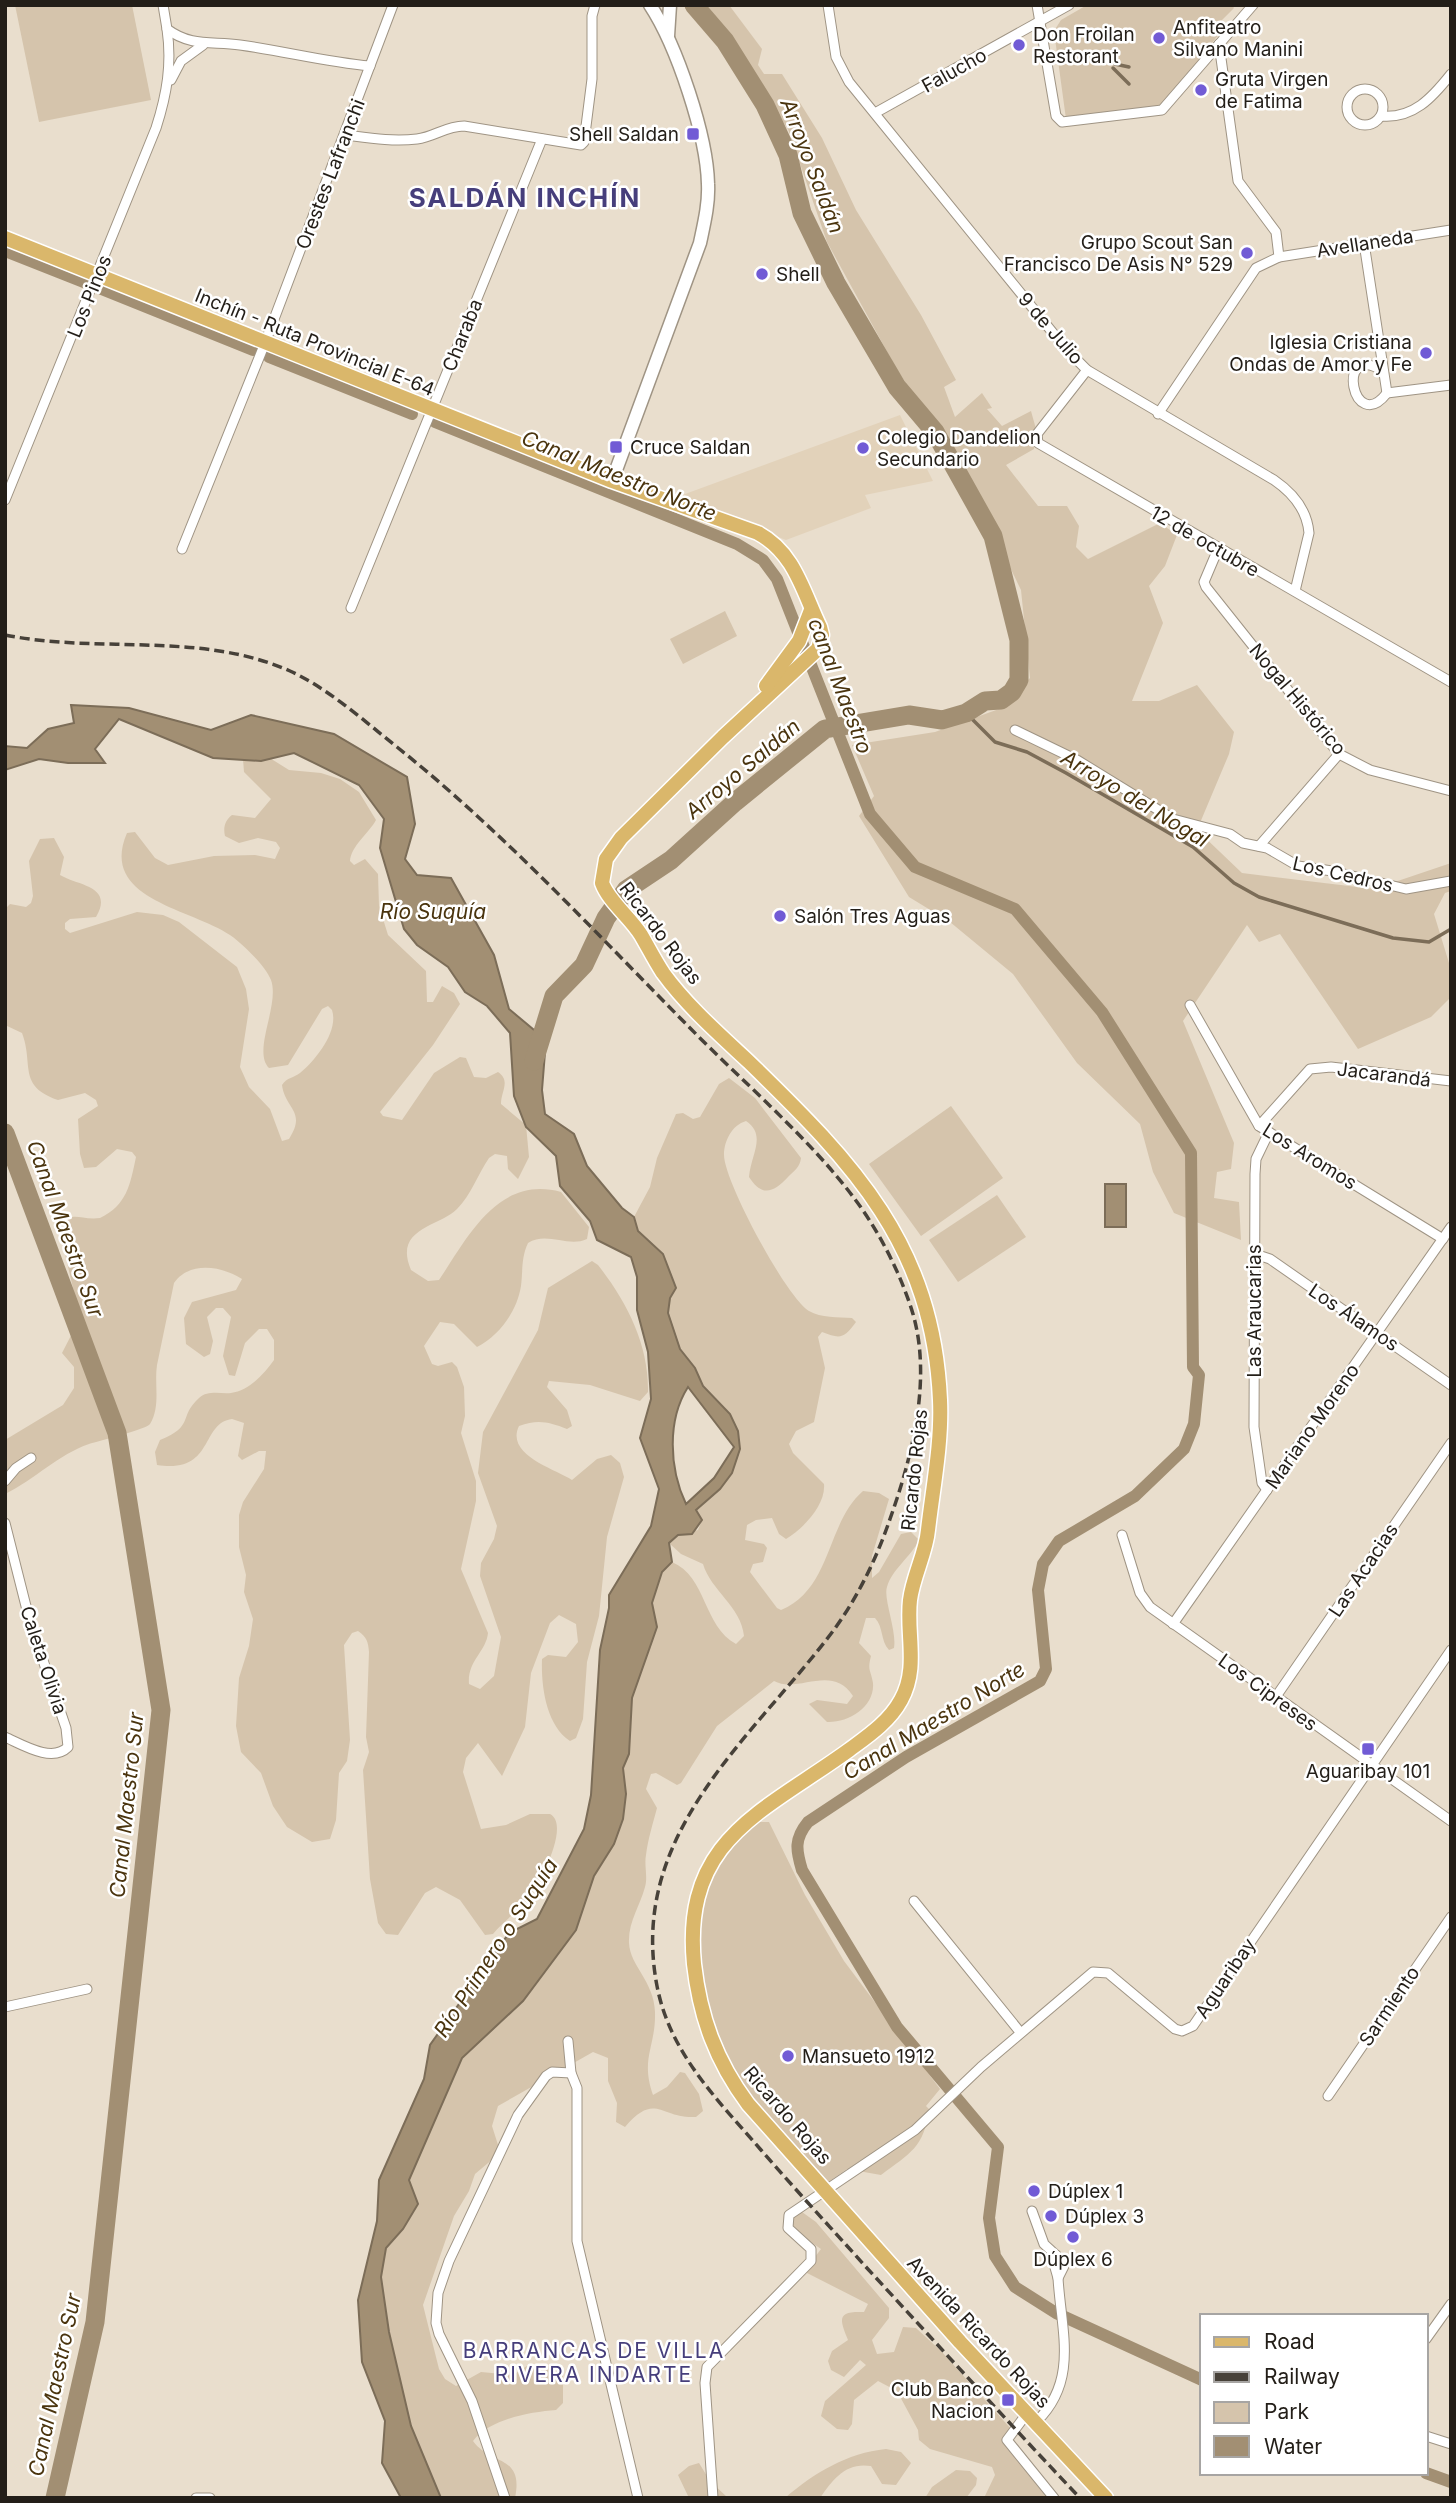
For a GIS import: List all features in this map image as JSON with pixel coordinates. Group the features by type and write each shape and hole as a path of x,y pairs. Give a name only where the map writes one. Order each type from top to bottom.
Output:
{"main road":[{"path":"651,5 663,10 670,6"},
{"path":"612,481 700,243 707,207 707,161 668,36 651,5"},
{"path":"668,36 670,6"},
{"name":"Inchín - Ruta Provincial E-64","path":"5,238 612,481 766,538 789,560 811,610"},
{"name":"Ricardo Rojas","path":"723,737 795,647 811,610"},
{"name":"Ricardo Rojas","path":"811,610 822,635 818,649 723,737 612,849 602,871 604,890 628,917 674,986 842,1157 873,1195 912,1266 936,1349 940,1427 928,1532 910,1596 912,1658 904,1693 891,1714 870,1734 732,1835 706,1869 696,1898 694,1954 708,2038 728,2076 748,2104 827,2190"},
{"name":"Avenida Ricardo Rojas","path":"827,2190 846,2216 951,2333 1032,2416 1106,2498"}],"street":[{"name":"Los Pinos","path":"5,500 156,128 167,90 171,62 163,5"},
{"name":"Orestes Lafranchi","path":"182,549 265,343 393,5"},
{"path":"345,135 384,140 417,139 445,127 464,126 582,145 592,79 592,16 596,5"},
{"name":"9 de Julio","path":"828,5 832,40 841,68 1057,339 1087,370 1274,480 1298,502 1308,523 1309,533 1295,592"},
{"path":"1037,5 1056,117 1062,122 1162,110 1253,5"},
{"name":"Falucho","path":"875,113 1069,5"},
{"path":"167,29 178,37 205,44 241,45 311,60 370,66"},
{"name":"Los Pinos","path":"167,90 181,61 205,44"},
{"path":"1158,414 1256,268 1279,257 1276,232 1238,181 1219,44"},
{"path":"1381,116 1383,103 1371,90 1358,90 1349,97 1348,114 1356,122 1372,124 1381,116 1395,117 1424,104 1451,74"},
{"name":"Charaba","path":"351,608 542,139"},
{"name":"Avellaneda","path":"1279,257 1451,230"},
{"path":"1364,243 1387,393"},
{"path":"1383,371 1377,367 1364,366 1354,374 1351,386 1357,398 1368,403 1381,400 1387,393 1451,385"},
{"name":"12 de octubre","path":"1087,370 1037,434 1038,443 1451,682"},
{"name":"Nogal Histórico","path":"1217,549 1204,582 1206,587 1339,754 1370,771 1451,791"},
{"name":"Los Cedros","path":"1015,730 1077,760 1173,820 1230,834 1243,843 1259,846 1298,866 1332,871 1406,889 1451,881"},
{"path":"1259,846 1339,754"},
{"name":"Los Aromos","path":"1191,1005 1259,1126 1443,1239"},
{"name":"Jacarandá","path":"1259,1126 1310,1069 1331,1067 1451,1082"},
{"name":"Las Araucarias","path":"1267,1490 1262,1483 1254,1427 1256,1159 1269,1132"},
{"name":"Mariano Moreno","path":"1173,1624 1451,1227"},
{"name":"Los Álamos","path":"1255,1254 1270,1259 1451,1385"},
{"name":"Las Acacias","path":"1275,1698 1451,1443"},
{"path":"5,1481 16,1468 32,1458"},
{"name":"Caleta Olivia","path":"5,1523 30,1622 66,1728 68,1747 62,1753 43,1752 5,1737"},
{"name":"Los Cipreses","path":"1122,1535 1144,1601 1275,1698 1451,1821"},
{"name":"Aguaribay","path":"713,2498 705,2383 707,2367 808,2266 813,2256 811,2249 788,2228 786,2219 792,2211 915,2130 1020,2032 1093,1972 1101,1970 1175,2029 1187,2030 1451,1650"},
{"path":"914,1901 1020,2032"},
{"name":"Sarmiento","path":"1328,2096 1451,1917"},
{"path":"5,2007 87,1989"},
{"path":"568,2041 571,2073 577,2088 577,2241 638,2498"},
{"path":"505,2498 472,2401 439,2334 438,2293 449,2261 517,2115 552,2072 571,2073"},
{"path":"1032,2211 1044,2244 1064,2266 1058,2277 1065,2372 1054,2401 1032,2416 1007,2440 1054,2498"},
{"path":"1428,2336 1451,2304"},
{"path":"1428,2437 1451,2444"},
{"path":"196,2498 210,2498"}],"shaded area":[{"name":"Colegio Dandelion Secundario","path":"900,415 933,481 865,495 871,508 786,540 677,497"}],"green space":[{"path":"15,5 132,5 151,100 39,122"},
{"path":"699,5 729,5 762,49 758,65 764,74 782,74 822,138 856,210 921,315 956,380 944,387 955,417 982,393 992,408 987,409 1002,426 1031,411 1036,429 1034,449 1006,465 1038,506 1067,506 1079,526 1076,547 1088,559 1160,523 1177,535 1165,566 1149,586 1163,623 1132,701 1159,701 1197,685 1234,732 1229,754 1197,830 1242,873 1374,889 1451,863 1451,891 1445,893 1434,914 1449,963 1451,997 1431,1017 1358,1049 1280,934 1259,942 1247,925 1183,1021 1234,1143 1231,1169 1217,1172 1214,1198 1239,1202 1241,1240 1174,1213 1153,1172 1140,1124 1077,1063 1013,974 950,922 909,897 859,816 874,796 852,745 935,732 999,709 1030,678 1021,590 966,476 896,368 827,242 788,129"},
{"path":"1087,5 1232,5 1234,8 1220,22 1219,34 1163,106 1066,119 1054,31 1061,20"},
{"path":"725,611 737,636 683,664 670,639"},
{"path":"265,755 289,770 321,773 340,779 359,792 376,820 354,850 350,861 354,865 365,859 378,874 379,906 388,935 426,971 427,1002 433,1002 442,986 454,993 460,1004 433,1045 380,1112 383,1116 402,1120 434,1073 460,1057 466,1058 474,1077 486,1078 498,1072 502,1075 505,1083 501,1104 526,1125 529,1157 518,1179 508,1169 507,1156 495,1154 489,1158 457,1209 413,1237 408,1245 407,1256 411,1270 428,1281 439,1280 487,1213 502,1201 519,1193 539,1189 561,1192 589,1227 587,1239 580,1241 543,1239 528,1243 516,1304 500,1329 485,1342 477,1347 454,1324 440,1322 424,1346 432,1364 438,1366 452,1362 457,1367 464,1387 465,1416 461,1433 476,1481 476,1501 461,1569 488,1633 471,1669 469,1684 480,1689 494,1676 501,1637 480,1576 481,1563 494,1539 497,1526 478,1473 483,1432 538,1330 548,1288 592,1261 598,1265 627,1309 645,1358 648,1392 640,1401 590,1385 549,1381 547,1387 567,1410 572,1426 567,1429 538,1422 519,1426 519,1445 525,1453 572,1480 597,1459 611,1455 620,1463 624,1477 607,1537 599,1616 587,1662 583,1719 576,1738 570,1741 555,1725 544,1693 542,1659 548,1655 566,1657 578,1642 576,1624 559,1615 550,1623 531,1673 525,1727 502,1776 478,1743 466,1758 463,1772 481,1829 506,1825 530,1814 550,1814 556,1820 555,1842 539,1881 528,1899 493,1934 485,1935 460,1900 436,1887 425,1893 398,1935 386,1934 378,1923 370,1879 363,1770 369,1752 366,1737 369,1652 366,1640 358,1631 352,1633 344,1645 350,1740 347,1761 339,1773 336,1820 330,1839 312,1842 287,1827 273,1806 261,1773 241,1752 236,1726 239,1678 249,1646 253,1619 244,1592 246,1575 239,1547 239,1515 243,1502 264,1469 266,1451 259,1451 242,1460 238,1456 244,1423 232,1419 222,1422 215,1429 198,1455 189,1462 176,1466 157,1465 155,1452 160,1440 182,1426 199,1398 210,1393 231,1393 244,1389 261,1376 274,1360 274,1340 267,1329 259,1329 245,1343 235,1376 229,1375 223,1356 231,1317 223,1308 216,1308 207,1317 213,1341 210,1354 204,1357 186,1344 184,1318 192,1302 236,1290 242,1279 225,1271 206,1268 188,1271 174,1283 157,1365 156,1402 150,1424 78,1448 5,1494 5,1440 63,1405 74,1388 74,1367 62,1353 80,1318 62,1241 66,1222 73,1217 100,1218 116,1207 126,1193 136,1157 132,1152 117,1149 96,1167 84,1168 80,1154 78,1119 98,1106 96,1100 85,1093 58,1100 45,1094 32,1081 22,1033 5,1025 5,909 10,904 26,907 31,903 33,896 29,861 40,839 54,838 64,857 60,875 92,888 101,899 96,917 70,919 65,923 65,929 70,933 137,912 163,915 179,922 237,967 246,989 249,1009 240,1067 249,1087 270,1109 282,1141 289,1139 296,1122 282,1085 286,1080 298,1075 325,1044 332,1027 332,1010 328,1006 322,1009 288,1065 269,1068 263,1051 273,990 265,970 244,947 224,931 159,902 140,890 127,876 122,857 127,833 135,832 155,858 168,865 214,856 255,855 275,859 280,848 276,842 258,838 239,843 224,833 226,822 232,815 255,818 271,799 244,772 243,759"},
{"path":"729,1078 755,1098 801,1158 796,1169 783,1182 772,1189 763,1190 749,1177 757,1139 752,1126 746,1121 741,1123 727,1139 724,1155 727,1169 758,1238 786,1284 809,1311 824,1316 852,1318 856,1322 841,1336 822,1332 818,1337 825,1368 814,1422 796,1431 789,1444 793,1453 824,1484 821,1500 806,1523 786,1539 779,1534 772,1518 756,1520 747,1525 745,1540 764,1544 767,1548 763,1562 753,1564 750,1572 777,1608 781,1610 798,1600 820,1572 842,1520 863,1491 879,1493 889,1499 872,1556 872,1578 879,1572 901,1534 911,1532 919,1540 893,1574 887,1587 894,1648 889,1650 886,1646 875,1618 866,1618 859,1643 871,1656 869,1668 873,1683 870,1699 859,1712 843,1720 827,1722 809,1704 817,1700 847,1704 853,1696 845,1686 825,1680 794,1684 774,1681 717,1726 681,1783 677,1785 656,1773 651,1774 646,1789 657,1808 647,1849 646,1883 629,1935 633,1959 654,2001 655,2024 648,2062 649,2082 653,2095 667,2087 680,2072 685,2073 699,2094 703,2111 696,2117 684,2117 652,2109 635,2116 625,2127 616,2122 617,2103 608,2081 608,2058 593,2052 498,2106 492,2126 499,2148 494,2158 475,2174 469,2191 454,2216 423,2305 439,2369 445,2379 456,2386 481,2372 513,2375 527,2366 548,2366 563,2375 563,2403 556,2410 500,2422 480,2433 473,2441 480,2449 510,2467 517,2484 515,2498 441,2498 411,2426 389,2332 381,2276 386,2248 403,2229 409,2180 462,2058 523,2001 576,1930 594,1876 614,1844 623,1768 629,1754 632,1698 657,1627 652,1603 662,1572 672,1562 683,1569 699,1590 710,1614 725,1636 736,1644 744,1636 742,1625 732,1607 712,1582 703,1564 681,1554 669,1543 678,1535 698,1530 702,1520 696,1510 720,1489 732,1473 740,1449 738,1431 730,1414 703,1386 695,1368 680,1349 668,1313 670,1298 676,1288 663,1254 638,1231 634,1217 650,1187 657,1158 676,1114 683,1113 693,1119 700,1117 719,1084"},
{"path":"951,1106 1003,1178 921,1236 869,1164"},
{"path":"997,1195 1026,1237 958,1282 929,1240"},
{"path":"758,1822 769,1822 805,1895 844,1961 940,2089 926,2106 929,2109 927,2122 919,2141 908,2155 881,2175 847,2169 827,2183 755,2103 720,2044 708,2011 700,1976 698,1941 701,1907 711,1874 729,1844"},
{"path":"802,2212 816,2222 889,2308 889,2318 872,2340 877,2354 894,2352 903,2327 916,2328 942,2352 1012,2430 1005,2442 1047,2498 984,2498 995,2475 992,2467 930,2449 919,2440 918,2430 897,2391 878,2381 854,2400 852,2424 848,2430 837,2429 821,2416 825,2401 866,2365 860,2360 844,2377 831,2370 828,2361 832,2351 848,2340 842,2317 849,2313 864,2312 868,2304 807,2273 806,2269 821,2249 799,2234 789,2220"},
{"path":"886,2449 901,2452 911,2463 896,2485 882,2484 871,2466 862,2465 841,2473 820,2498 785,2498 832,2466 858,2455"},
{"path":"699,2463 710,2481 728,2498 689,2498 678,2475 689,2466"},
{"path":"956,2470 970,2471 977,2478 976,2485 966,2498 925,2498 932,2487"}],"water":[{"name":"Río Suquía","path":"71,705 129,708 211,730 251,715 334,734 407,777 415,824 405,859 417,875 451,878 494,955 509,1009 546,1040 542,1090 545,1114 574,1134 587,1166 622,1208 634,1217 638,1231 663,1254 676,1288 670,1298 668,1313 680,1349 695,1368 703,1386 730,1414 738,1431 740,1449 732,1473 720,1489 696,1510 702,1520 692,1534 678,1535 669,1543 672,1562 662,1572 652,1603 657,1627 632,1698 629,1754 623,1768 626,1794 623,1819 614,1844 594,1876 576,1930 523,2001 462,2058 409,2180 418,2204 403,2229 386,2248 381,2277 389,2332 411,2426 441,2498 401,2498 382,2463 385,2421 362,2362 358,2300 377,2221 379,2180 424,2079 430,2045 509,1933 537,1919 584,1829 591,1795 600,1650 609,1595 651,1526 659,1489 640,1438 651,1399 648,1352 637,1310 637,1277 631,1257 597,1240 590,1221 560,1186 556,1156 526,1127 514,1096 510,1033 487,1006 465,992 448,967 417,945 404,929 380,848 384,819 359,785 294,753 261,761 213,758 119,719 95,749 105,763 68,763 39,759 5,770 5,746 27,748 48,729 74,723","holes":["688,1387 734,1447 714,1478 686,1504 676,1475 673,1444 676,1414"]},
{"path":"1105,1184 1126,1184 1126,1227 1105,1227"}],"waterway":[{"name":"Arroyo Saldán","path":"534,1061 554,996 584,965 606,918 626,890 671,860 735,802 825,729 909,715 942,720 966,713 985,701 1001,700 1012,692 1019,680 1019,640 993,536 935,432 897,387 836,283 802,213 788,155 765,105 725,41 694,5"},
{"path":"1115,64 1129,67"},
{"path":"1113,68 1129,84"},
{"name":"Canal Maestro Norte","path":"5,251 86,283"},
{"name":"Canal Maestro Norte","path":"99,288 253,350"},
{"name":"Canal Maestro Norte","path":"269,357 412,414"},
{"name":"Canal Maestro Norte","path":"435,422 737,544 763,560 777,579 870,814 915,867 1015,909 1102,1012 1191,1153 1193,1367 1199,1375 1194,1424 1184,1449 1135,1496 1059,1541 1043,1564 1038,1590 1046,1669 1040,1681 906,1757 808,1822 800,1834 798,1856 802,1870 897,2027 998,2147 989,2218 995,2256 1015,2287 1056,2313 1200,2379"},
{"name":"Arroyo del Nogal","path":"966,713 995,742 1027,752 1193,847 1234,883 1259,897 1393,938 1429,942 1451,929"},
{"name":"Canal Maestro Sur","path":"5,1133 117,1433 161,1710 95,2322 55,2498"},
{"name":"Canal Maestro Norte","path":"1428,2474 1451,2482"}],"railway":[{"path":"5,635 77,643 221,651 290,671 332,696 436,779 547,883 817,1154 854,1198 880,1239 896,1268 913,1314 921,1365 917,1418 906,1470 878,1550 848,1608 830,1635 732,1753 702,1794 678,1837 660,1882 653,1932 657,1986 663,2011 684,2055 713,2094 866,2267 1080,2498"}],"place":[{"name":"Anfiteatro Silvano Manini","path":"1159,38"},
{"name":"Don Froilan Restorant","path":"1019,45"},
{"name":"Gruta Virgen de Fatima","path":"1201,90"},
{"name":"Shell Saldan","path":"693,134"},
{"name":"Grupo Scout San Francisco De Asis N° 529","path":"1247,253"},
{"name":"Shell","path":"762,274"},
{"name":"Iglesia Cristiana Ondas de Amor y Fe","path":"1426,353"},
{"name":"Cruce Saldan","path":"616,447"},
{"name":"Colegio Dandelion Secundario","path":"863,448"},
{"name":"Salón Tres Aguas","path":"780,916"},
{"name":"Aguaribay 101","path":"1368,1749"},
{"name":"Mansueto 1912","path":"788,2056"},
{"name":"Dúplex 1","path":"1034,2191"},
{"name":"Dúplex 3","path":"1051,2216"},
{"name":"Dúplex 6","path":"1073,2237"},
{"name":"Club Banco Nacion","path":"1008,2400"}],"district":[{"name":"SALDÁN INCHÍN","path":"525,198"},
{"name":"BARRANCAS DE VILLA RIVERA INDARTE","path":"594,2363"}],"water label":[{"name":"canal Maestro","path":"840,686"},
{"name":"Río Primero o Suquía","path":"496,1948"}]}
